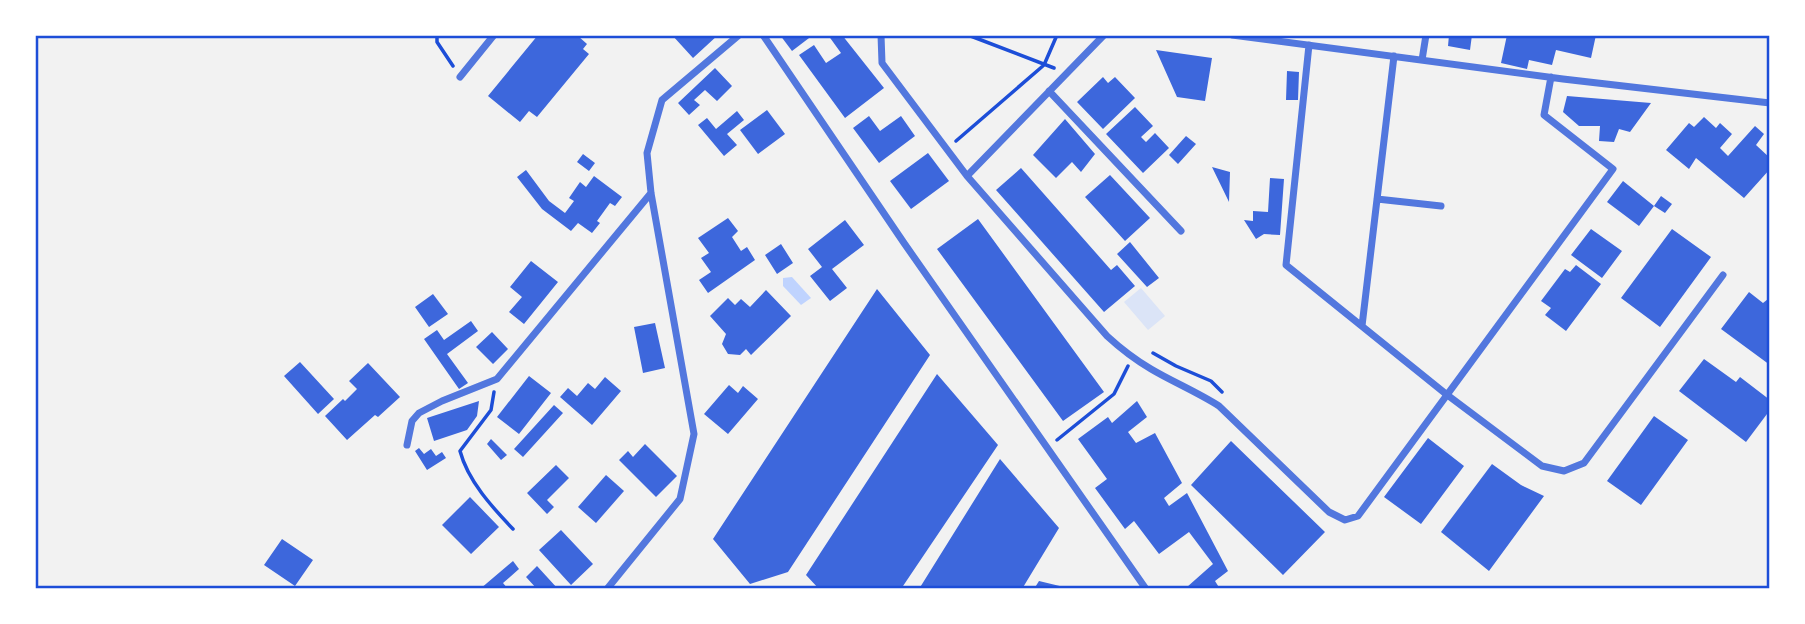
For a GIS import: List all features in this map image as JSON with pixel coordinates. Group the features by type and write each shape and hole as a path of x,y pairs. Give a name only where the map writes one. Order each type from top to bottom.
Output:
{"street":[{"path":"460,77 494,35"},
{"path":"607,589 680,499 694,434 651,193 647,153 662,100 739,35"},
{"path":"763,35 904,243 1146,589"},
{"path":"881,35 881,63 967,176 1107,335 1125,353 1219,406 1329,512 1345,520 1358,516 1612,169 1544,115 1551,77"},
{"path":"967,176 1104,35"},
{"path":"1232,35 1770,103"},
{"path":"1422,60 1426,35"},
{"path":"1309,45 1286,265 1542,466 1564,471 1584,463 1723,275"},
{"path":"1362,326 1394,56"},
{"path":"1049,91 1181,232"},
{"path":"407,446 412,421 419,413 497,379 651,193"},
{"path":"1377,199 1441,206"}],"path":[{"path":"437,35 437,42 460,77"},
{"path":"968,35 1066,73"},
{"path":"947,150 1044,65 1057,35"},
{"path":"1047,448 1114,394 1139,344 1176,366 1211,380 1224,393"},
{"path":"497,379 491,410 460,451 463,465 493,508 513,529"}],"shaded area":[{"path":"1141,288 1165,316 1148,330 1124,302"}],"water":[{"path":"792,277 811,298 801,305 783,286 783,278"}],"building":[{"path":"538,35 580,35 578,36 587,44 583,49 589,54 537,117 529,111 520,122 488,96"},
{"path":"672,35 718,35 693,58"},
{"path":"780,35 813,35 792,51"},
{"path":"828,35 842,35 884,88 845,118 799,55 814,45 826,63 841,53"},
{"path":"1449,35 1472,35 1470,50 1448,46"},
{"path":"1507,35 1596,35 1591,58 1556,50 1552,65 1529,60 1527,69 1501,63"},
{"path":"1156,50 1212,58 1205,101 1177,97"},
{"path":"715,68 732,86 717,101 705,90 694,100 700,105 689,115 678,103"},
{"path":"1287,71 1299,72 1298,100 1286,100"},
{"path":"1103,77 1108,83 1115,77 1135,98 1103,129 1077,102"},
{"path":"1567,96 1651,103 1630,132 1619,129 1614,142 1599,141 1600,126 1579,126 1563,112"},
{"path":"1135,107 1153,126 1141,137 1146,142 1155,133 1169,148 1143,173 1106,134"},
{"path":"767,110 785,134 758,154 740,130"},
{"path":"737,111 744,120 727,134 737,145 724,156 698,125 707,118 716,129"},
{"path":"869,116 880,131 901,116 915,136 879,163 853,128"},
{"path":"1704,117 1716,128 1720,123 1732,134 1720,148 1728,156 1755,126 1764,134 1756,145 1770,158 1767,163 1770,169 1744,198 1696,158 1689,169 1666,150 1689,123 1694,127"},
{"path":"1065,119 1095,154 1081,172 1072,162 1056,178 1033,155"},
{"path":"1186,136 1196,144 1178,164 1169,155"},
{"path":"928,153 949,181 911,209 890,181"},
{"path":"583,154 595,163 589,171 577,162"},
{"path":"1212,167 1230,172 1229,202"},
{"path":"1021,168 1111,270 1117,265 1135,286 1104,312 996,190"},
{"path":"526,170 549,201 565,213 574,201 569,198 580,182 586,187 594,176 622,197 615,206 610,203 592,233 578,223 571,231 542,209 517,177"},
{"path":"1110,175 1150,218 1125,241 1085,197"},
{"path":"1270,178 1284,179 1280,235 1264,234 1256,239 1244,220 1253,221 1253,211 1268,212"},
{"path":"1623,181 1654,206 1639,226 1607,202"},
{"path":"1661,196 1672,204 1665,213 1654,206"},
{"path":"728,218 738,231 732,237 741,251 747,247 755,260 708,293 699,280 711,272 701,258 709,253 698,238"},
{"path":"978,219 1104,392 1063,421 937,249"},
{"path":"845,220 864,245 832,269 847,288 830,301 810,276 822,267 808,249"},
{"path":"1591,229 1622,251 1602,278 1571,255"},
{"path":"1672,229 1711,257 1660,327 1621,298"},
{"path":"1130,242 1159,278 1147,287 1117,254"},
{"path":"781,244 793,263 777,274 765,255"},
{"path":"531,261 558,282 524,324 509,312 522,297 510,287"},
{"path":"1576,265 1601,284 1566,331 1545,315 1551,308 1541,301 1565,269 1570,272"},
{"path":"877,289 930,355 788,572 750,584 713,539"},
{"path":"766,290 791,316 751,355 746,349 740,355 728,354 722,344 726,334 710,316 728,298 735,305 741,299 750,307"},
{"path":"1749,292 1763,303 1770,300 1770,365 1721,329"},
{"path":"433,294 448,314 429,327 415,307"},
{"path":"471,321 478,331 447,354 468,383 459,389 424,339 437,330 444,340"},
{"path":"655,323 665,368 643,373 634,327"},
{"path":"492,332 508,349 493,364 476,347"},
{"path":"1704,359 1736,382 1740,377 1770,400 1770,410 1746,442 1679,391"},
{"path":"300,362 334,399 318,414 284,376"},
{"path":"368,363 400,397 347,440 325,416 357,389 349,381"},
{"path":"937,374 998,445 901,589 819,589 806,575"},
{"path":"529,376 551,393 519,434 497,417"},
{"path":"605,377 621,391 592,425 560,397 568,388 577,396 588,383 595,389"},
{"path":"729,385 738,393 743,386 758,399 728,434 704,414"},
{"path":"479,401 477,416 467,430 434,441 427,418"},
{"path":"1137,401 1147,417 1128,432 1136,443 1155,433 1182,483 1164,498 1169,506 1187,493 1228,571 1215,581 1220,589 1187,587 1213,564 1189,532 1159,554 1134,521 1125,529 1095,488 1107,479 1078,439 1108,417 1112,423"},
{"path":"554,405 563,413 523,457 514,449"},
{"path":"1654,416 1688,440 1641,505 1607,481"},
{"path":"1428,438 1464,466 1421,524 1384,497"},
{"path":"491,439 507,455 501,460 487,444"},
{"path":"1231,441 1325,532 1283,575 1191,485"},
{"path":"645,444 677,476 656,497 619,460 628,451 633,457"},
{"path":"419,448 424,454 431,449 436,456 442,452 446,458 427,470 415,451"},
{"path":"1000,459 1059,528 1022,589 919,589"},
{"path":"1492,464 1521,485 1544,496 1489,571 1441,532"},
{"path":"556,465 569,478 547,500 554,507 547,514 527,493"},
{"path":"606,475 624,491 596,523 578,507"},
{"path":"470,497 499,527 471,554 442,525"},
{"path":"561,530 593,564 571,585 539,550"},
{"path":"282,539 313,560 295,586 264,565"},
{"path":"513,561 519,569 503,583 508,589 480,589"},
{"path":"537,566 558,589 537,589 526,577"},
{"path":"1039,581 1068,588 1034,589"}]}
